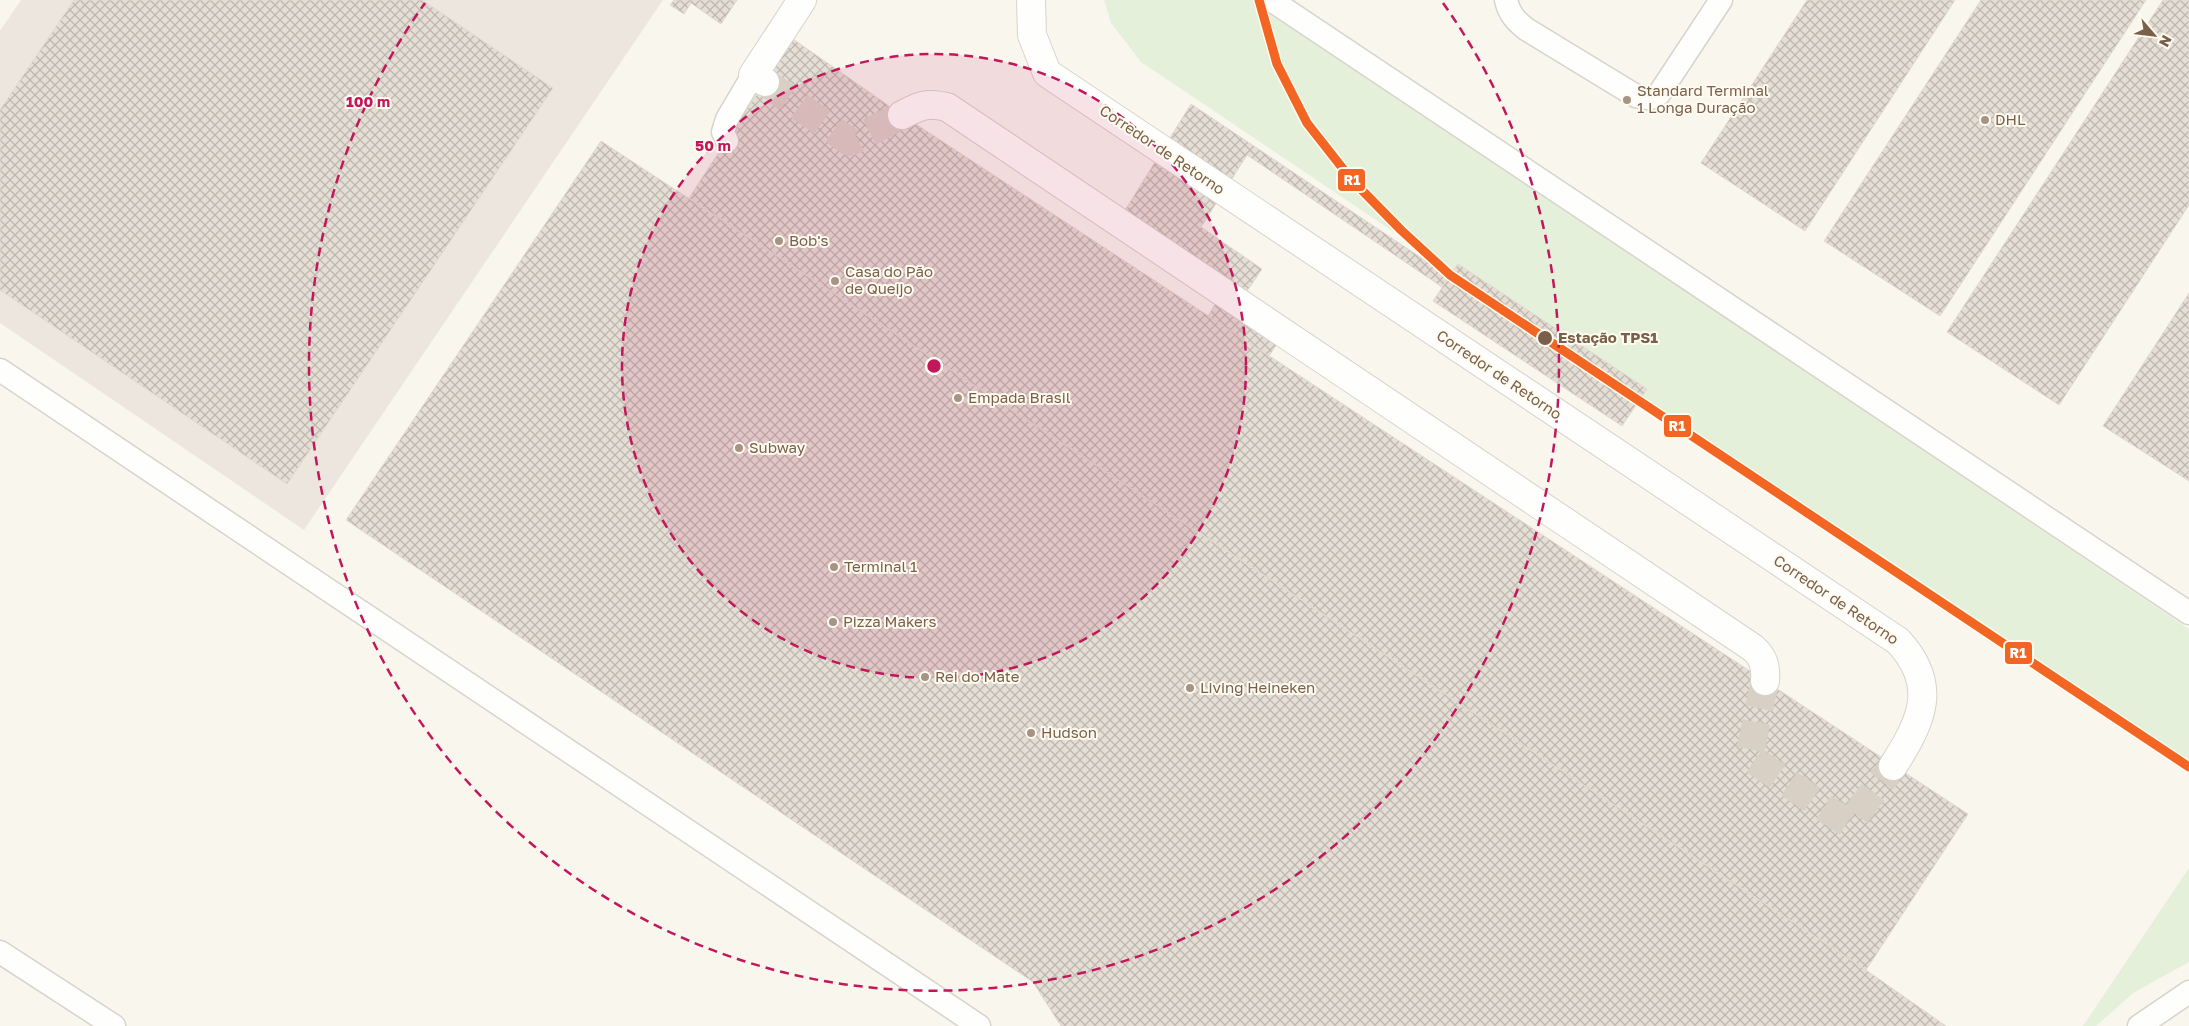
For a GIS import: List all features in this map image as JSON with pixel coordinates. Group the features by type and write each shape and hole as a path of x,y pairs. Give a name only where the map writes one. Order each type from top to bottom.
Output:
{"street":[{"path":"759,79 802,0"},
{"name":"Corredor de Retorno","path":"1031,0 1032,35 1048,73 1898,641 1913,657 1922,684 1920,716 1908,742 1893,766"},
{"path":"902,116 922,105 934,104 947,107 1753,648 1762,656 1766,667 1765,682"}],"lane":[{"path":"1271,0 2189,613"},
{"path":"1506,0 1508,9 1514,19 1526,29 1636,96 1645,98 1654,98 1659,94 1721,0"},
{"path":"727,141 723,132 727,119 759,79"},
{"path":"0,370 979,1026"},
{"path":"0,952 114,1026"},
{"path":"2139,1026 2189,992"}],"shaded area":[{"path":"21,0 663,0 304,530 0,323 0,31"}],"green space":[{"path":"1104,0 1255,0 2189,629 2189,766 1141,62 1111,23"},
{"path":"2189,868 2189,962 2133,993 2096,1026 2083,1026"}],"building":[{"path":"74,0 422,0 553,88 287,484 0,290 0,110"},
{"path":"674,0 737,0 721,24 691,3 684,14 670,5"},
{"path":"1807,0 1955,0 1805,231 1701,163"},
{"name":"DHL","path":"1981,0 2146,0 1940,316 1824,241"},
{"path":"2163,0 2189,0 2189,205 2059,405 1947,332"},
{"path":"793,39 902,115 1968,814 1866,970 689,198"},
{"path":"1191,104 1450,277 1442,287 1247,155 1201,227 1262,269 1241,300 1287,329 1269,356 1208,316 1223,291 1116,225"},
{"name":"Terminal 1","path":"601,141 1866,970 1946,1026 1061,1026 1033,982 346,520"},
{"name":"Estação TPS1","path":"1458,264 1647,389 1622,426 1433,301"},
{"path":"2189,293 2189,481 2103,426"}],"tunnel":[{"path":"765,82 850,142 902,115"},
{"path":"1765,681 1749,757 1849,824 1893,766"}],"transit line":[{"name":"R1","path":"1259,0 1277,64 1307,123 1351,179 1401,230 1450,275 2189,767"}],"place":[{"name":"Standard Terminal 1 Longa Duração","path":"1627,100"},
{"name":"DHL","path":"1985,120"},
{"name":"Bob's","path":"779,241"},
{"name":"Casa do Pão de Queijo","path":"835,281"},
{"name":"Estação TPS1","path":"1545,338"},
{"name":"Empada Brasil","path":"958,398"},
{"name":"Subway","path":"739,448"},
{"name":"Terminal 1","path":"834,567"},
{"name":"Pizza Makers","path":"833,622"},
{"name":"Rei do Mate","path":"925,677"},
{"name":"Living Heineken","path":"1190,688"},
{"name":"Hudson","path":"1031,733"}]}
